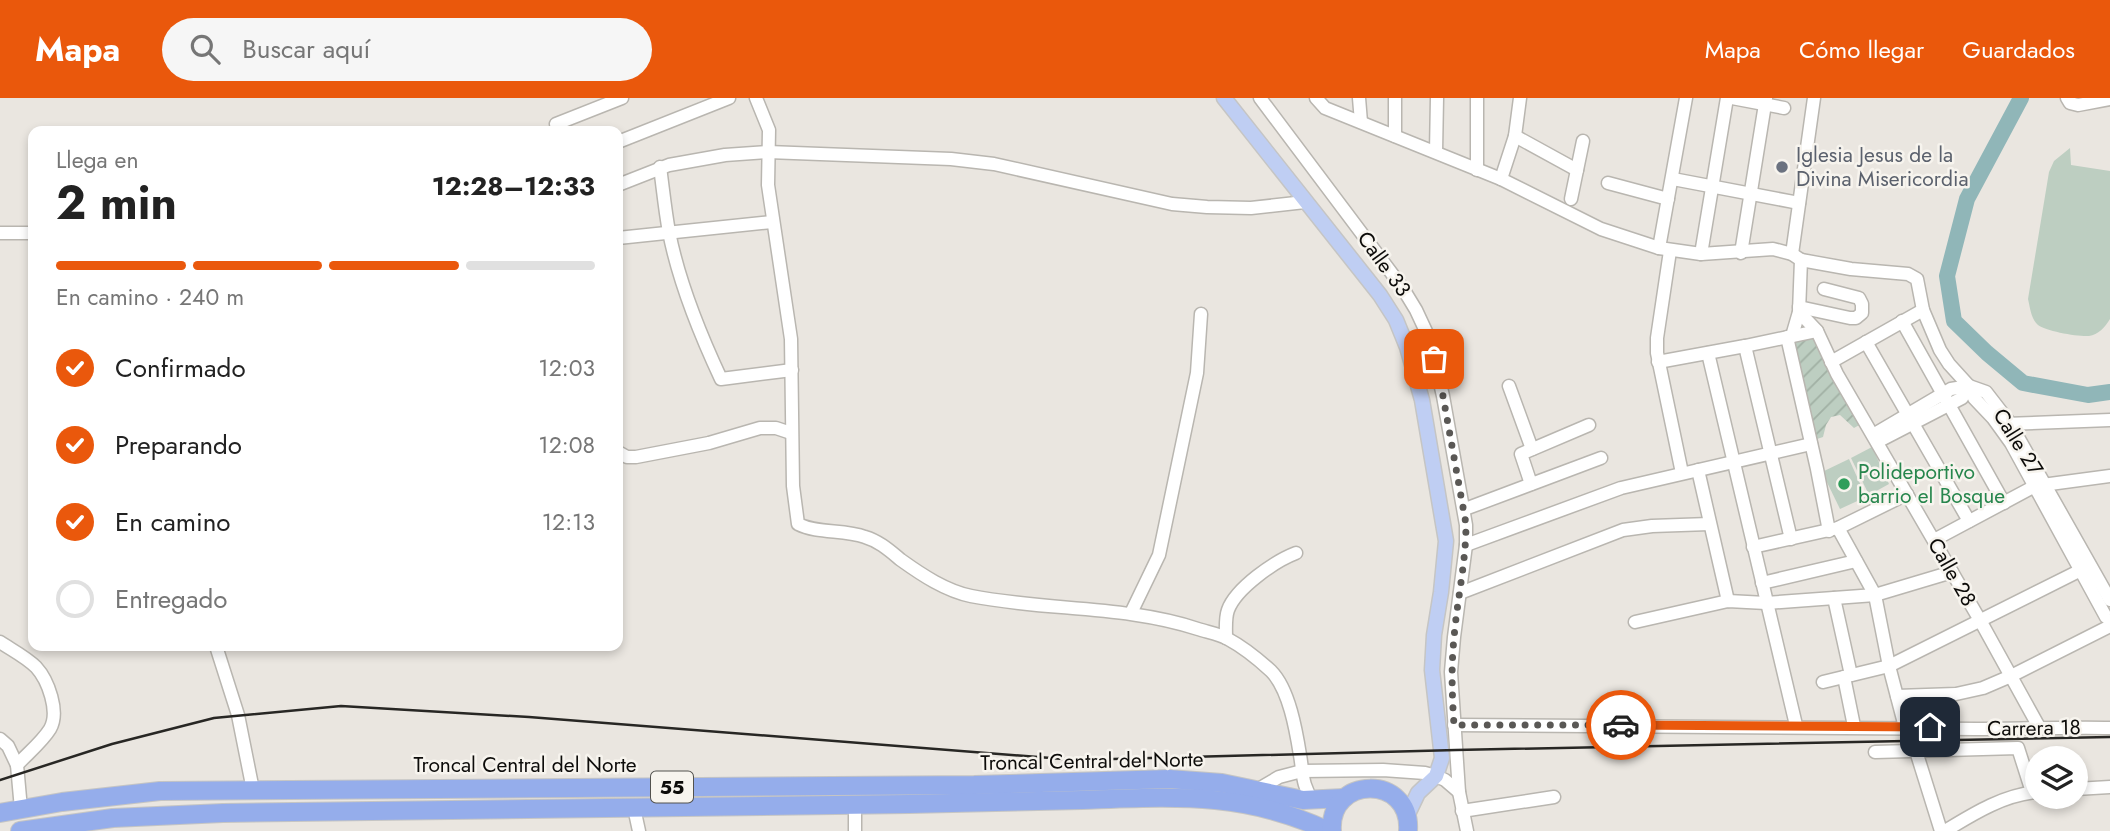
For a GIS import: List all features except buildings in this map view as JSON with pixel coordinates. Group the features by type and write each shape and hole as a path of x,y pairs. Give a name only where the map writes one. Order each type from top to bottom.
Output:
{"highway":[{"name":"Troncal Central del Norte","path":"0,813 87,798 160,791 962,785 1169,779 1208,781 1314,800 1344,798"},
{"name":"55","path":"1330,831 1334,814 1344,798 1358,790 1373,788 1388,792 1400,802 1409,826"},
{"name":"Troncal Central del Norte","path":"31,830 113,818 223,813 1167,797 1212,799 1264,807 1330,831"}],"main road":[{"path":"1224,98 1380,295 1396,320 1407,346 1422,400 1446,541 1432,670 1434,704 1442,751 1436,776 1418,793 1409,826"}],"street":[{"path":"557,126 556,124 622,98"},
{"path":"623,140 729,98"},
{"path":"756,98 769,130 768,185 791,339 791,433 796,522 801,526 865,536 878,542 920,574 971,596 1059,608 1131,613 1185,625 1226,638 1269,670 1283,688 1298,744 1305,787 1314,800"},
{"name":"Calle 33","path":"1259,98 1402,287 1430,340 1465,509 1466,545 1451,672 1459,792 1467,831"},
{"name":"Calle 27","path":"1316,98 1325,108 1501,179 1601,229 1664,250 1701,254 1773,249 1851,269 1908,274 1917,279 1923,310 1940,350 1969,386 1986,392 2011,443 2040,485 2085,568 2106,617 2110,620"},
{"path":"1359,98 1361,122"},
{"path":"1395,98 1395,136"},
{"path":"1436,152 1437,98"},
{"path":"1477,98 1478,170"},
{"path":"1501,179 1515,136 1520,98"},
{"path":"1682,473 1658,362 1657,338 1668,200 1686,98"},
{"path":"1701,254 1730,98 1766,101 1784,108"},
{"path":"1814,98 1798,204 1796,257 1799,309 1789,337 1811,444 1833,530 1856,561 1875,595 1905,727"},
{"path":"2067,98 2070,103 2078,105 2110,99"},
{"path":"1741,253 1766,101"},
{"path":"1515,136 1577,170"},
{"path":"1571,200 1583,141"},
{"path":"623,183 660,167 725,155 768,152 951,159 994,164 1184,205 1251,208 1305,202"},
{"path":"660,167 669,233 690,307 721,379 792,370"},
{"path":"1672,179 1798,204"},
{"path":"1608,183 1668,200"},
{"path":"623,238 772,222"},
{"path":"0,233 28,233"},
{"path":"1799,309 1850,318 1856,318 1861,313 1862,304 1857,296 1824,289"},
{"name":"Calle 28","path":"1799,309 1817,331 1831,362 2039,727"},
{"path":"1831,362 1923,310"},
{"path":"1131,613 1159,555 1197,373 1201,314"},
{"path":"1902,321 2004,503"},
{"path":"1658,362 1817,331"},
{"path":"1866,342 1969,521"},
{"path":"1745,346 1791,539"},
{"path":"1708,353 1796,726"},
{"path":"1509,386 1532,449"},
{"path":"1875,439 1945,400 1962,398 1969,386"},
{"path":"2004,424 2110,420"},
{"path":"1531,484 1521,454 1589,425"},
{"path":"623,455 636,457 709,443 760,428 776,428 791,433"},
{"path":"1466,545 1621,488 1811,444"},
{"path":"1465,509 1601,458"},
{"path":"1698,470 1728,601"},
{"path":"1934,540 2040,485 2110,476"},
{"path":"1753,547 1833,530 1907,494"},
{"path":"1460,593 1623,530 1709,524"},
{"path":"1226,638 1228,610 1239,594 1266,570 1296,553"},
{"path":"1762,583 1856,561"},
{"path":"1823,682 1889,666 2085,568"},
{"name":"Calle 27","path":"2085,568 2110,600"},
{"path":"1635,622 1728,601 1766,603 1875,595 1952,572"},
{"path":"1834,598 1854,726"},
{"path":"1897,696 1975,691 2011,676 2110,626"},
{"path":"0,642 35,666 52,704 54,717 49,730 15,761"},
{"path":"218,651 237,715 253,790"},
{"name":"Carrera 18","path":"1454,725 2110,728"},
{"path":"0,739 8,746 15,761 21,809"},
{"path":"1875,752 2018,748 2025,767"},
{"path":"0,750 15,761"},
{"path":"1916,751 1943,831 1983,808 2025,795"},
{"path":"1257,790 1279,777 1302,771 1383,770 1436,776 1459,792"},
{"path":"2088,788 2110,787"},
{"path":"1462,811 1554,797"},
{"path":"855,804 855,831"},
{"path":"634,808 639,831"}],"green space":[{"path":"2070,148 2071,165 2110,171 2110,319 2101,330 2089,336 2062,333 2038,325 2032,316 2028,299 2049,172 2054,161"},
{"path":"1812,337 1861,424 1854,428 1840,415 1831,417 1823,437 1817,439 1793,341"},
{"path":"1872,447 1889,484 1869,495 1851,458"},
{"name":"Polideportivo barrio el Bosque","path":"1849,459 1866,497 1840,509 1822,472"}],"waterway":[{"path":"2021,98 1967,199 1947,276 1954,321 2023,383 2088,395 2110,392"}],"railway":[{"path":"0,780 112,744 214,718 341,706 529,717 1076,760 2110,737"}],"way so far":[{"path":"1434,359 1466,524 1466,545 1451,672 1454,725 1621,725"}],"place":[{"name":"Iglesia Jesus de la Divina Misericordia","path":"1782,167"},
{"name":"Polideportivo barrio el Bosque","path":"1844,484"}],"route":[{"path":"1621,725 1930,727"}]}
